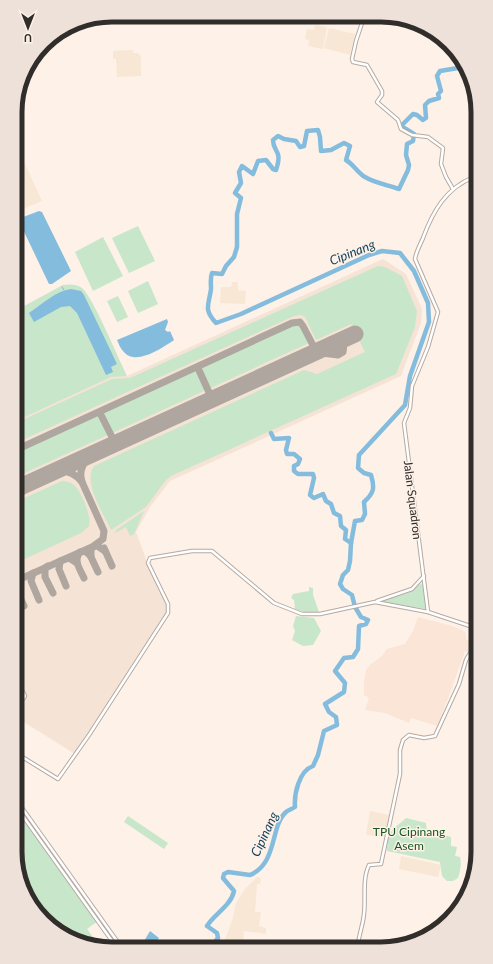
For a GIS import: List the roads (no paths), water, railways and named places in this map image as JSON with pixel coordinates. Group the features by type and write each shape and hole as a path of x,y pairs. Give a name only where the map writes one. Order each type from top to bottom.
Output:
{"street":[{"path":"362,22 352,59 355,62 367,64 382,91 382,95 377,102 398,120 401,129 412,135 428,137 443,148 441,164 453,189 471,179"},
{"name":"Jalan Squadron","path":"428,612 404,423 410,408 412,386 428,347 438,312 416,262 416,256 437,207 453,189"},
{"path":"22,757 58,779 168,616 168,606 148,563 150,558 192,551 212,551 268,599 285,609 309,614 375,602 412,589 424,576"},
{"path":"375,602 428,612 471,626"},
{"path":"358,942 360,928 363,924 364,916 367,871 369,865 381,864 400,774 400,750 403,740 409,735 424,738 436,736 459,684 466,660 471,652"},
{"path":"22,808 118,942"},
{"path":"22,815 113,942"}],"water":[{"path":"39,211 42,212 71,271 52,284 49,284 22,227 22,217"},
{"path":"71,289 81,291 84,295 117,364 111,367 113,372 106,375 77,313 70,306 61,307 34,322 29,313 60,292"},
{"path":"167,319 168,322 165,330 168,332 170,331 174,340 156,351 141,357 128,355 121,349 117,340"},
{"path":"150,931 159,938 156,942 144,942"}],"waterway":[{"name":"Cipinang","path":"215,942 218,938 217,933 207,926 230,901 234,891 223,878 224,874 228,872 250,875 259,869 265,862 281,818 287,811 295,807 295,796 298,784 304,773 313,766 318,755 324,731 337,725 336,717 329,712 325,704 344,692 345,683 335,671 344,658 353,657 358,649 359,626 366,624 368,620 361,617 355,607 352,595 343,589 340,584 343,575 348,570 355,521 362,520 365,514 364,502 373,490 371,475 364,473 358,468 359,455 405,405 410,376 429,322 428,303 414,271 400,253 382,251 369,255 241,314 216,323 209,314 208,310 211,277 212,273 222,274 226,266 234,257 237,247 237,214 241,198 235,193 241,183 239,172 242,166 253,174 258,161 266,160 273,169 276,170 278,155 274,147 273,140 278,136 284,139 296,141 300,147 304,146 307,131 318,130 321,151 331,150 344,143 350,146 346,160 363,175 373,181 399,189 409,165 406,155 407,144 413,141 414,134 401,126 413,114 417,115 423,120 426,118 425,105 429,101 439,98 438,94 441,91 437,76 440,71 459,68"},
{"path":"271,433 274,439 289,438 286,450 287,454 294,454 300,459 298,464 294,466 294,471 298,474 313,474 314,478 310,495 314,498 323,494 326,501 331,504 334,513 340,516 341,526 346,530 345,539 351,543"}],"park label":[{"name":"TPU Cipinang Asem","path":"409,838"}]}
